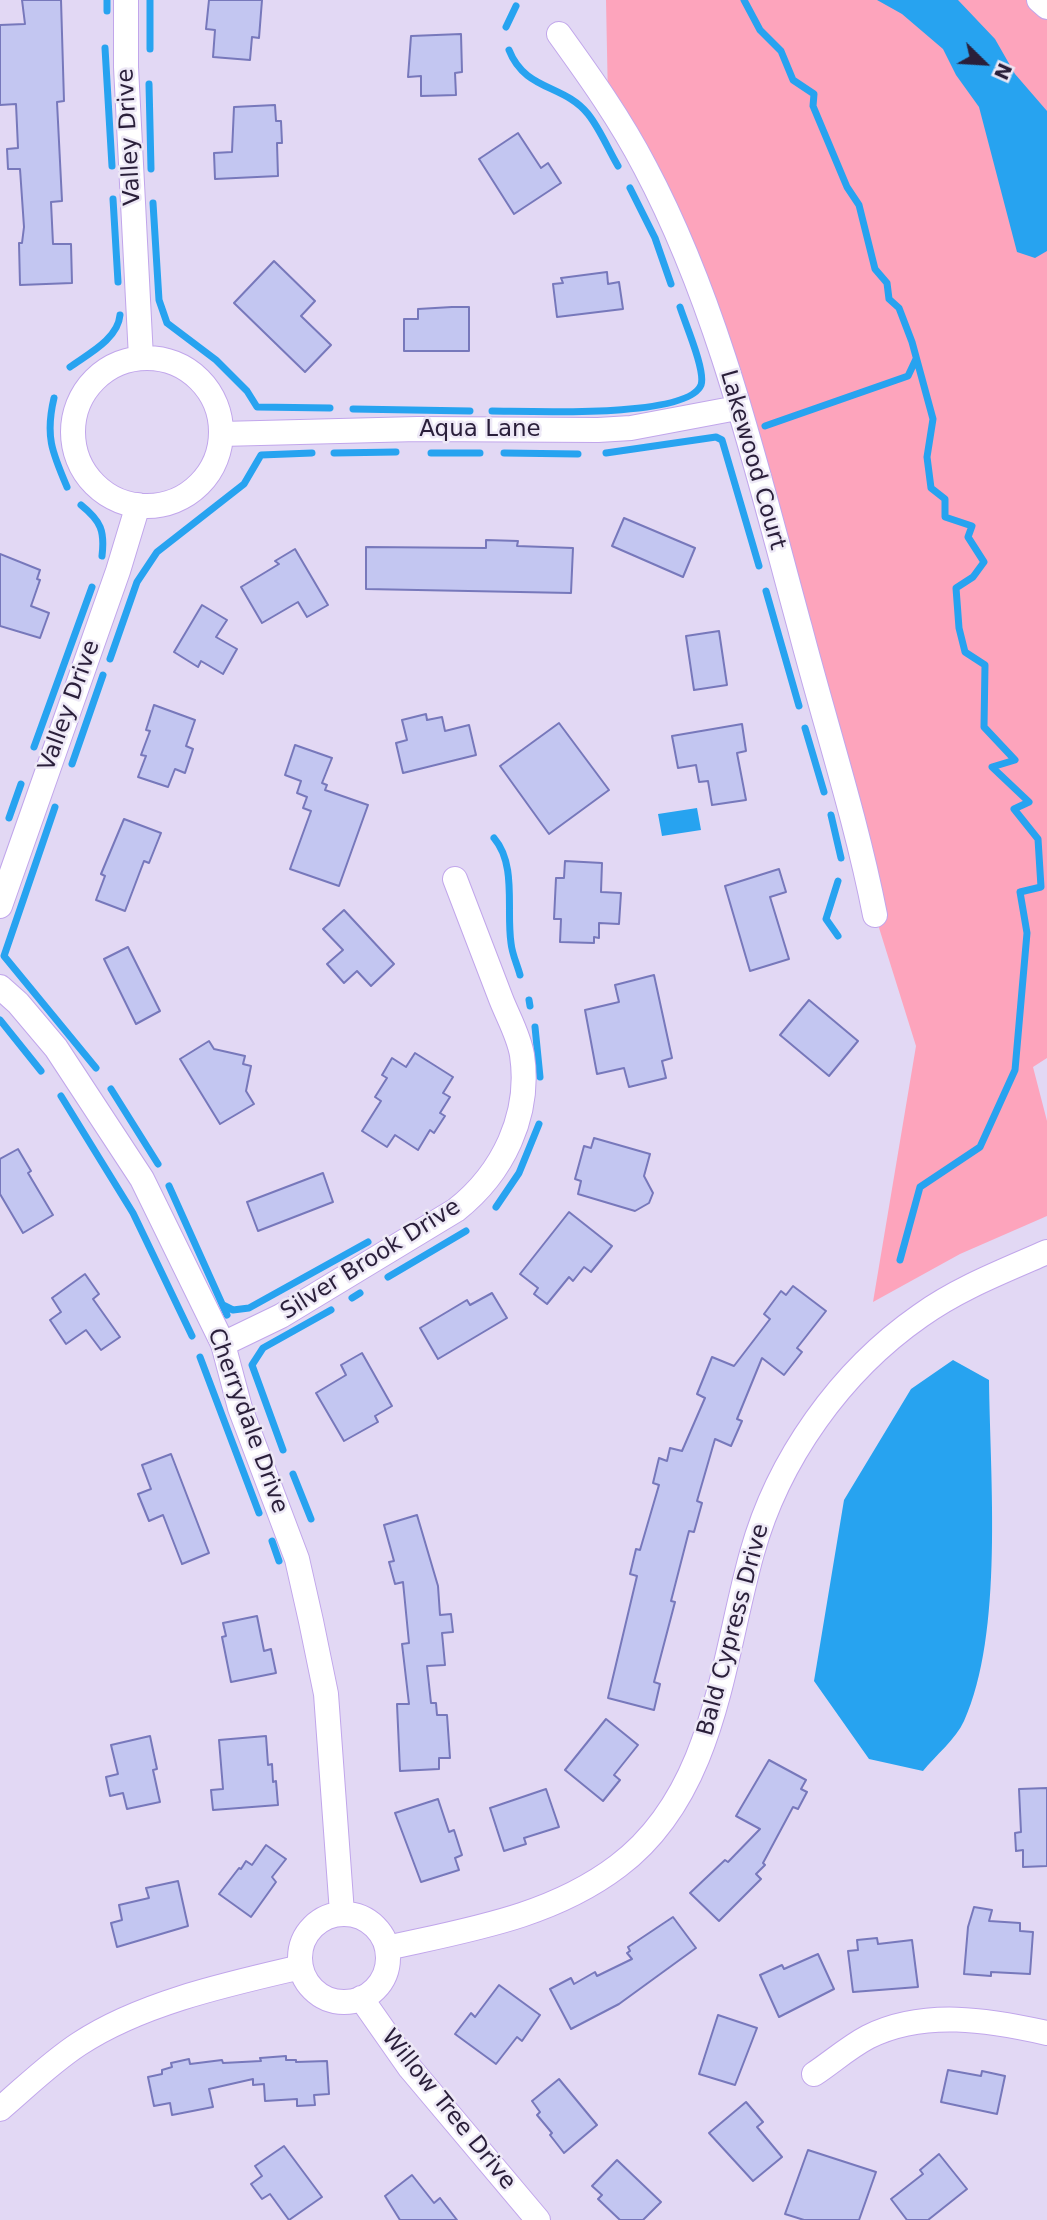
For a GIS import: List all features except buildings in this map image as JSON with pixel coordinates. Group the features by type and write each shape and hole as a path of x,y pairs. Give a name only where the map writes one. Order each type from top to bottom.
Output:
{"street":[{"name":"Valley Drive","path":"126,0 126,67 141,358"},
{"path":"1039,0 1047,7"},
{"name":"Lakewood Court","path":"559,34 608,101 668,214 701,294 737,408 848,799 875,915"},
{"path":"141,358 166,360 188,370 206,387 218,409 221,434 216,458 204,479 185,495 162,504 138,505 115,499 95,485 80,466 73,442 74,418 82,395 97,376 118,363 141,358"},
{"name":"Aqua Lane","path":"221,434 418,429 620,429 737,408"},
{"name":"Valley Drive","path":"0,906 118,571 138,505"},
{"name":"Silver Brook Drive","path":"223,1344 281,1316 456,1210 478,1192 505,1156 518,1119 524,1084 522,1052 455,879"},
{"name":"Cherrydale Drive","path":"0,987 18,1003 55,1048 142,1180 223,1344 240,1408 297,1559 314,1633 326,1694 342,1913"},
{"name":"Bald Cypress Drive","path":"387,1948 541,1910 593,1884 643,1844 680,1794 694,1766 716,1702 752,1551 781,1479 826,1406 877,1350 920,1315 968,1287 1047,1252"},
{"path":"342,1913 365,1919 375,1927 387,1948 387,1964 383,1978 373,1990 360,1998 335,2001 324,1997 313,1990 301,1967 302,1945 314,1925 342,1913"},
{"path":"0,2109 62,2056 127,2018 301,1967"},
{"name":"Willow Tree Drive","path":"360,1998 411,2068 538,2220"},
{"path":"814,2074 868,2037 920,2021 947,2018 1008,2024 1047,2033"}],"shaded area":[{"path":"606,0 1039,0 1047,7 1047,1058 1033,1067 1047,1121 1047,1216 960,1254 873,1302 916,1046 875,915 737,408 608,101"}],"water":[{"path":"877,0 958,0 995,39 1015,74 1047,111 1047,251 1035,258 1017,252 979,107 956,75 943,49 902,14"},
{"path":"697,808 701,830 662,836 658,814"},
{"path":"953,1360 989,1380 992,1508 990,1600 977,1685 964,1721 951,1741 923,1771 869,1759 814,1681 844,1500 911,1389"}],"waterway":[{"path":"107,0 107,11"},
{"path":"150,0 150,49"},
{"path":"744,0 760,30 781,51 793,80 814,94 813,106 847,187 859,205 875,269 887,283 889,299 899,308 912,342 933,419 927,457 931,488 945,499 945,517 972,526 968,537 984,562 973,577 956,588 959,628 965,652 985,665 984,727 1015,760 992,767 1029,802 1014,809 1038,839 1041,887 1020,892 1027,933 1015,1070 980,1147 920,1187 900,1260"},
{"path":"506,27 516,6"},
{"path":"105,48 112,166"},
{"path":"509,50 525,73 568,97 588,114 618,166"},
{"path":"149,84 151,169"},
{"path":"630,188 655,238 671,284"},
{"path":"113,199 118,282"},
{"path":"153,203 159,300 167,323 216,360 247,391 257,407 330,408"},
{"path":"492,411 604,411 667,403 689,396 701,385 702,378 680,307"},
{"path":"70,367 108,339 118,324 120,315"},
{"path":"765,426 908,376 916,359"},
{"path":"54,398 50,434 57,464 67,487"},
{"path":"353,409 470,411"},
{"path":"606,453 716,437 722,440 759,566"},
{"path":"334,453 396,452"},
{"path":"110,659 137,582 157,552 244,484 261,455 312,453"},
{"path":"431,453 480,453"},
{"path":"504,453 578,454"},
{"path":"81,505 100,527 102,556"},
{"path":"34,747 92,587"},
{"path":"766,591 799,706"},
{"path":"72,764 103,675"},
{"path":"805,728 824,792"},
{"path":"9,818 21,784"},
{"path":"55,807 4,956 96,1068"},
{"path":"831,815 841,858"},
{"path":"494,838 506,861 511,943 520,975"},
{"path":"838,881 826,919 838,936"},
{"path":"529,1000 530,1006"},
{"path":"0,1020 41,1071"},
{"path":"535,1027 540,1077"},
{"path":"111,1089 158,1164"},
{"path":"61,1096 133,1213 192,1336"},
{"path":"496,1207 519,1173 539,1124"},
{"path":"169,1186 227,1315"},
{"path":"388,1277 466,1231"},
{"path":"223,1305 233,1310 249,1308 368,1242"},
{"path":"352,1298 360,1293"},
{"path":"283,1450 252,1365 263,1348 331,1310"},
{"path":"200,1357 259,1513"},
{"path":"293,1474 311,1519"},
{"path":"272,1541 279,1561"}]}
